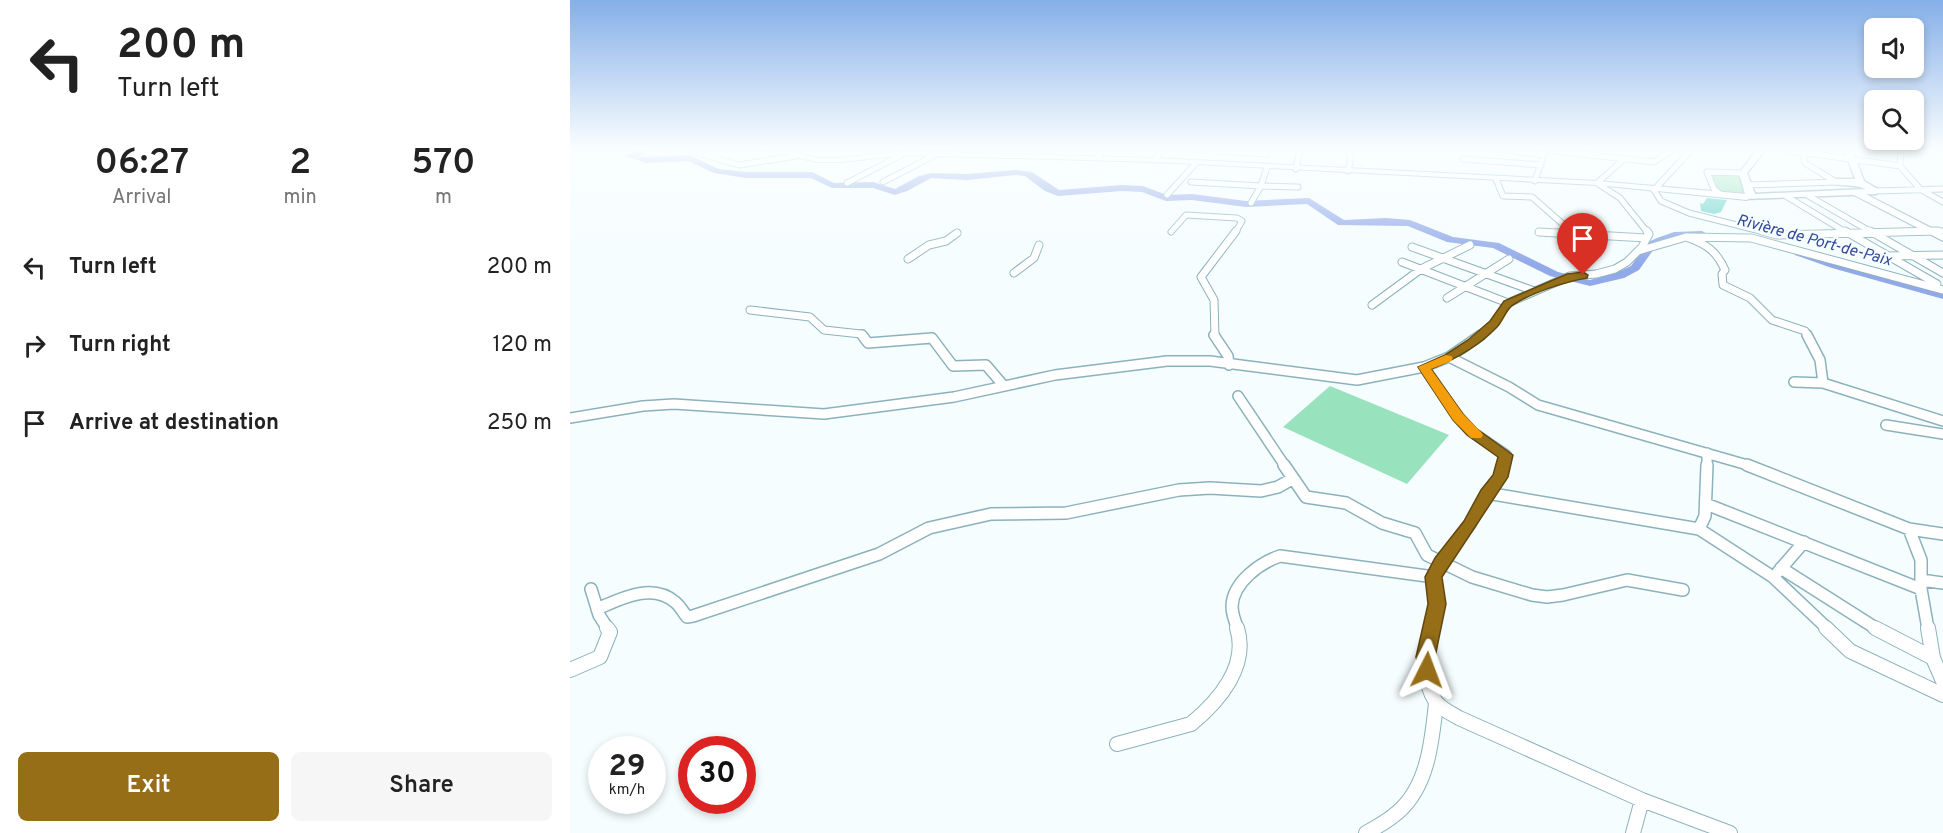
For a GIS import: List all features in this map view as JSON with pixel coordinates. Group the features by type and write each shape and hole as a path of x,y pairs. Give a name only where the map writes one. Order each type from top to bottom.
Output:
{"main road":[{"path":"1749,188 1750,194 1747,196 1876,191"},
{"path":"1847,188 1855,192"},
{"path":"1870,188 1876,191"}],"street":[{"path":"1167,195 1173,188"},
{"path":"1251,203 1260,188"},
{"path":"1500,188 1503,196 1532,197 1573,233"},
{"path":"570,418 643,406 674,404 824,414 954,397 1003,385 1090,370 1167,361 1210,361 1357,380 1424,367 1449,357 1473,342 1494,324 1508,303 1567,278 1615,269 1627,262 1638,251 1649,234 1631,210 1610,188"},
{"path":"1656,188 1654,190 1661,201 1689,213 1777,235 1943,231"},
{"path":"1666,188 1747,196"},
{"path":"1714,188 1719,193"},
{"path":"1920,189 1943,202"},
{"path":"1876,191 1943,189"},
{"path":"1855,192 1943,238"},
{"path":"1807,195 1943,273"},
{"path":"1786,196 1943,289"},
{"path":"1171,232 1186,215 1226,217 1242,221 1229,243 1202,277 1214,300 1213,334 1228,356 1229,365"},
{"path":"1539,232 1647,238"},
{"path":"908,259 928,245 946,241 957,233"},
{"path":"1638,251 1686,237 1751,238 1943,289"},
{"path":"1686,237 1708,244 1716,250 1725,270 1722,276 1725,286 1750,298 1772,320 1805,331 1820,360 1823,383"},
{"path":"1014,273 1036,257 1040,251 1039,245"},
{"path":"1372,305 1421,269 1470,245"},
{"path":"1412,247 1534,291"},
{"path":"1884,256 1943,255"},
{"path":"1447,298 1462,286 1509,259"},
{"path":"1402,262 1508,303"},
{"path":"750,310 810,317 824,330 861,334 868,343 932,338 952,366 986,365 1003,385"},
{"path":"1449,357 1509,387 1538,405 1745,464 1909,529 1943,534"},
{"path":"1366,833 1392,817 1413,794 1433,736 1436,703 1429,684 1426,657 1437,604 1434,577 1441,562 1470,524 1487,493 1500,477 1506,455 1472,432 1458,417 1424,367"},
{"path":"1794,382 1823,383 1943,421"},
{"path":"1238,396 1306,497 1346,503 1382,523 1415,533 1427,555 1472,578 1547,597 1627,580 1683,590"},
{"path":"1886,425 1930,434 1943,434"},
{"path":"1699,529 1705,516 1707,453"},
{"path":"597,609 632,595 658,593 675,603 687,617 693,616 879,554 929,528 992,514 1066,513 1179,490 1210,488 1261,491 1278,487 1292,479"},
{"path":"1487,493 1699,529 1882,633 1933,658"},
{"path":"1706,504 1804,542 1932,584"},
{"path":"1909,529 1932,584 1933,658 1943,681"},
{"path":"1777,572 1804,542"},
{"path":"1117,744 1191,723 1200,718 1232,677 1241,657 1231,608 1238,585 1261,564 1280,556 1434,577"},
{"path":"1777,572 1850,651 1943,695"},
{"path":"570,670 596,659 603,652 609,632 597,609 591,589"},
{"path":"1436,703 1459,718 1642,800 1730,833"},
{"path":"1633,833 1642,800"}],"green space":[{"path":"1718,188 1744,188 1745,196 1720,193"},
{"path":"1330,386 1449,435 1407,484 1283,427"}],"building":[{"path":"1707,198 1727,200 1721,212 1714,214 1701,211 1700,203 1703,204"}],"waterway":[{"name":"Rivière de Port-de-Paix","path":"881,188 895,192 907,188"},
{"name":"Rivière de Port-de-Paix","path":"1047,188 1058,193 1122,188 1143,189 1166,198 1192,197 1246,204 1309,201 1342,223 1386,221 1410,223 1451,240 1495,245 1554,274 1590,283 1620,276 1635,268 1652,244 1661,240 1674,235 1702,234"},
{"name":"Rivière de Port-de-Paix","path":"1799,253 1836,266 1943,295"}],"slow traffic":[{"path":"1446,358 1424,367 1458,417 1476,435"}],"route":[{"path":"1427,670 1426,657 1437,604 1434,577 1441,562 1470,524 1487,493 1500,477 1506,455 1472,432 1458,417 1424,367 1449,357 1473,342 1494,324 1508,303 1570,276 1583,275"}]}
